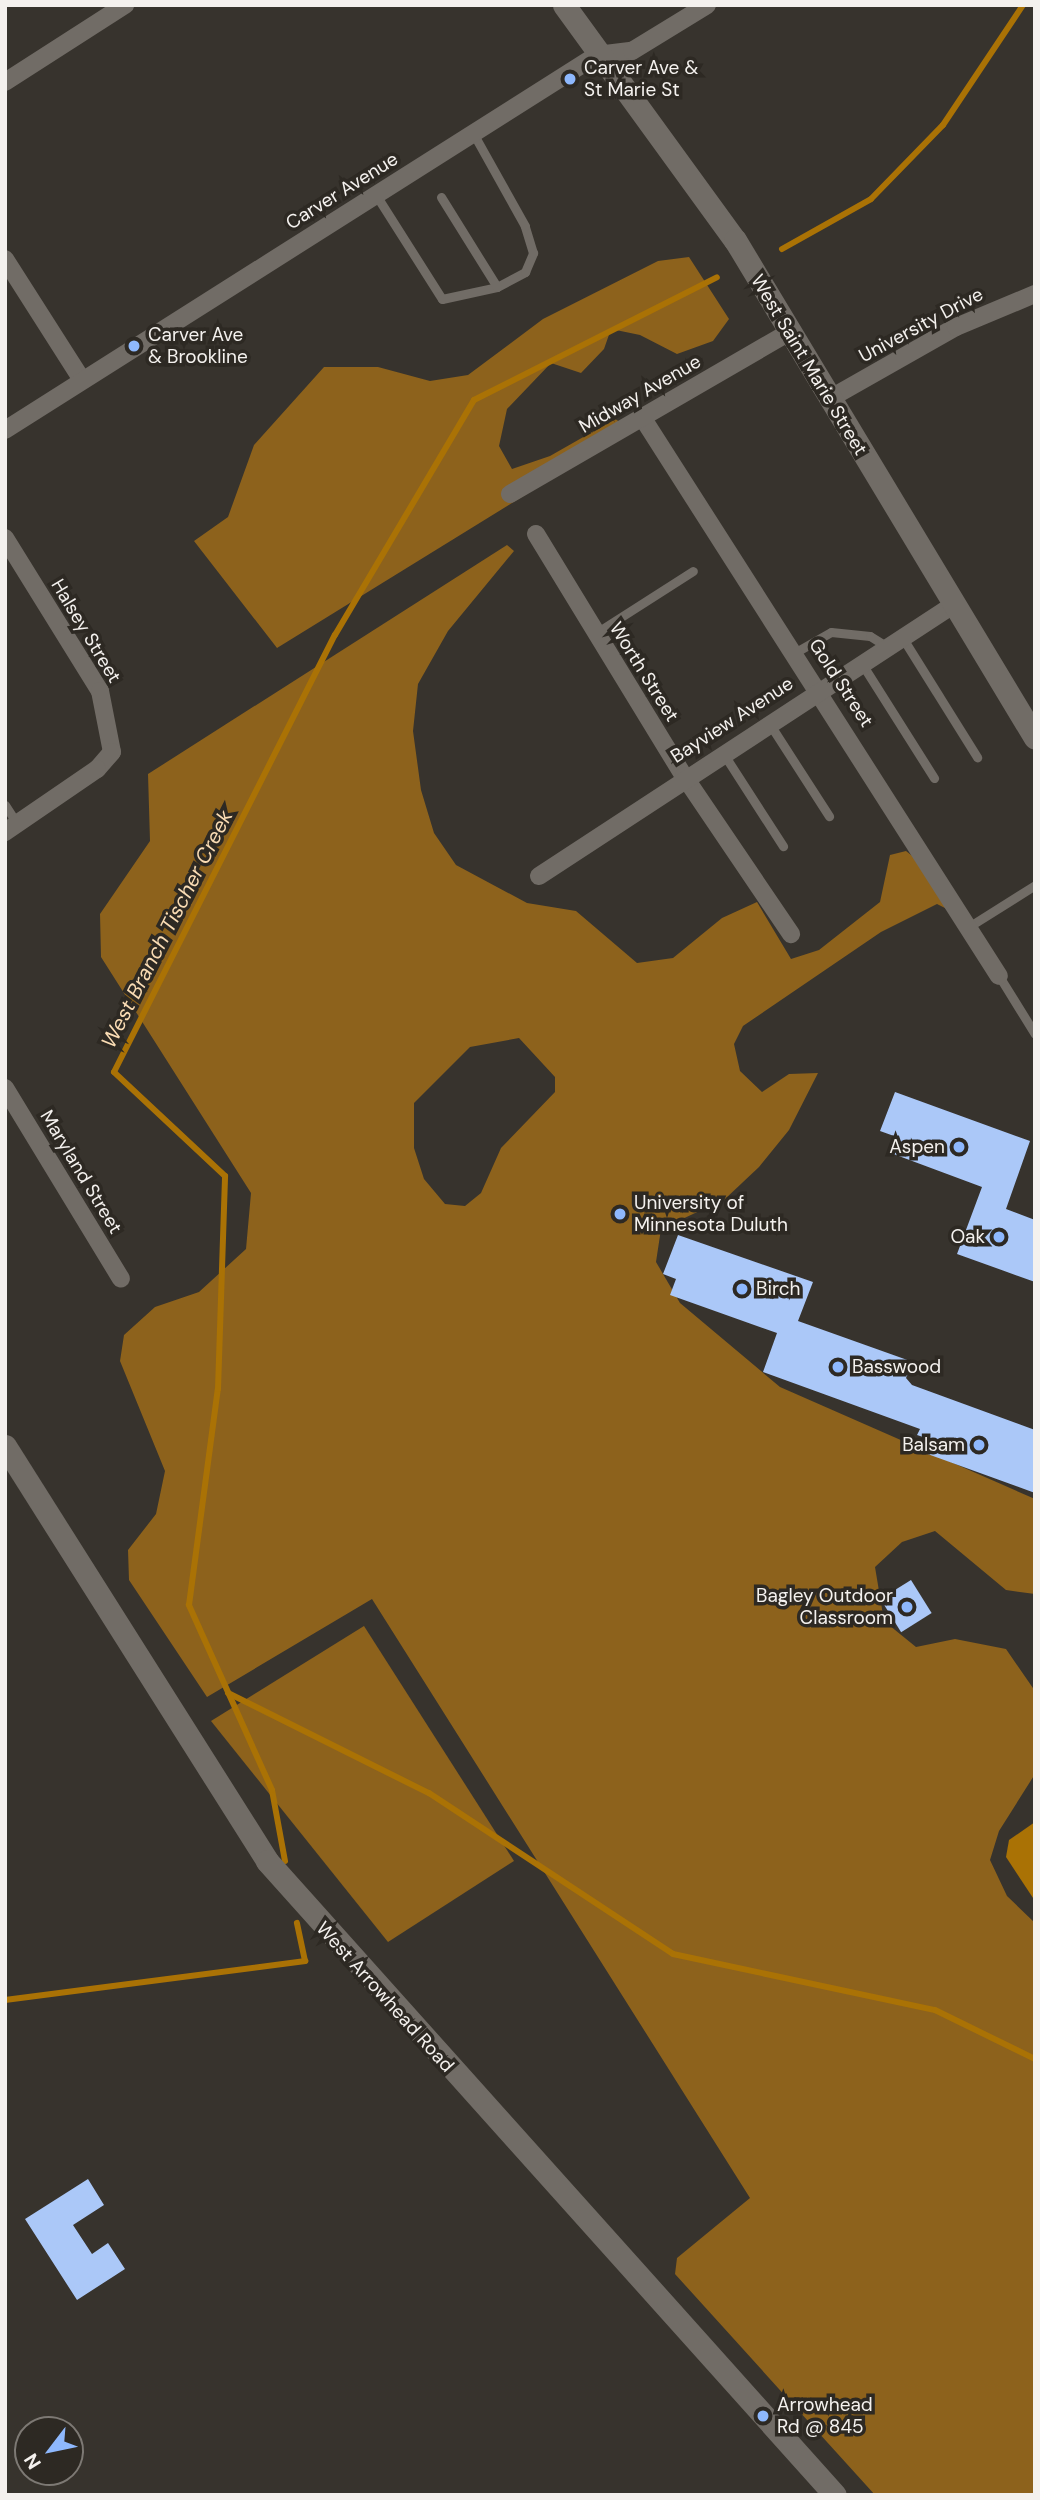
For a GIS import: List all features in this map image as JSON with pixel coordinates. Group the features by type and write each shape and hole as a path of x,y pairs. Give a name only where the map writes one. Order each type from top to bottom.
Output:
{"street":[{"path":"5,82 125,5"},
{"name":"West Saint Marie Street","path":"564,5 597,55 735,240 952,606 1035,738"},
{"name":"Carver Avenue","path":"5,430 597,55 632,51 707,5"},
{"path":"5,259 82,380"},
{"name":"University Drive","path":"830,399 956,327 1035,293"},
{"name":"Midway Avenue","path":"510,494 791,331"},
{"name":"Gold Street","path":"642,417 820,688 999,976"},
{"name":"Worth Street","path":"536,534 684,776 791,933"},
{"name":"Halsey Street","path":"5,538 100,691 112,752 97,769 12,829"},
{"name":"Bayview Avenue","path":"539,876 722,751 952,606"},
{"name":"Maryland Street","path":"5,1088 121,1279"},
{"name":"West Arrowhead Road","path":"5,1447 267,1861 835,2495"}],"lane":[{"path":"376,195 442,299 497,287 524,272 533,253 525,226 473,134"},
{"path":"441,197 497,287"},
{"path":"596,633 693,571"},
{"path":"796,652 831,632 870,636 894,642 977,757"},
{"path":"861,662 934,778"},
{"path":"768,722 829,816"},
{"path":"722,751 783,846"},
{"path":"5,805 12,829"},
{"path":"970,926 1035,885"},
{"path":"999,976 1035,1034"}],"shaded area":[{"path":"689,257 729,319 713,341 677,354 640,335 611,329 604,349 581,373 551,363 507,409 499,446 512,469 550,456 615,419 632,429 277,648 194,541 228,517 254,445 324,367 378,367 430,381 468,375 543,319 658,261"},
{"path":"507,545 514,551 448,631 418,684 413,731 421,790 434,833 456,865 527,903 576,911 637,963 673,958 722,918 757,902 791,959 819,950 880,902 890,855 906,851 925,866 949,910 937,904 881,932 743,1026 734,1044 740,1071 762,1092 789,1074 818,1073 789,1130 759,1167 725,1199 661,1229 656,1262 680,1303 780,1387 1035,1499 1035,1594 1006,1590 935,1531 902,1542 875,1567 884,1621 916,1647 955,1639 1006,1649 1035,1691 1035,1774 999,1831 990,1860 1007,1896 1035,1923 1035,2495 875,2495 675,2274 677,2258 750,2198 372,1599 207,1697 129,1580 128,1550 156,1514 165,1471 120,1361 124,1335 155,1307 199,1292 246,1249 251,1193 101,957 100,914 150,841 148,774","holes":["519,1038 555,1077 555,1092 501,1148 481,1193 465,1206 445,1204 424,1179 414,1148 414,1103 470,1047"]},
{"path":"364,1626 514,1861 388,1942 211,1721"},
{"path":"1035,1822 1035,1901 1006,1857 1009,1840"}],"building":[{"name":"Aspen","path":"895,1092 1030,1141 1006,1209 1035,1220 1035,1282 957,1254 982,1187 888,1152 894,1136 880,1131"},
{"path":"678,1235 813,1282 798,1321 913,1362 906,1378 912,1385 1035,1430 1035,1493 922,1452 926,1438 917,1435 920,1429 763,1372 777,1333 670,1295 676,1279 663,1274"},
{"name":"Bagley Outdoor Classroom","path":"911,1580 932,1613 901,1632 880,1599"},
{"path":"88,2179 104,2205 73,2225 92,2254 108,2243 125,2269 77,2300 25,2219"}],"waterway":[{"name":"West Branch Tischer Creek","path":"782,249 871,199 943,125 1023,5"},
{"name":"West Branch Tischer Creek","path":"285,1861 272,1790 189,1605 218,1389 225,1176 114,1072 335,635 474,400 717,277"},
{"path":"228,1693 429,1793 673,1954 935,2010 1035,2059"},
{"name":"West Branch Tischer Creek","path":"5,2000 305,1961 297,1923"}],"place":[{"name":"Carver Ave & St Marie St","path":"570,79"},
{"name":"Carver Ave & Brookline","path":"134,346"},
{"name":"Aspen","path":"959,1147"},
{"name":"University of Minnesota Duluth","path":"620,1214"},
{"name":"Oak","path":"999,1237"},
{"name":"Birch","path":"742,1289"},
{"name":"Basswood","path":"838,1367"},
{"name":"Balsam","path":"979,1445"},
{"name":"Bagley Outdoor Classroom","path":"907,1607"},
{"name":"Arrowhead Rd @ 845","path":"763,2416"}]}
